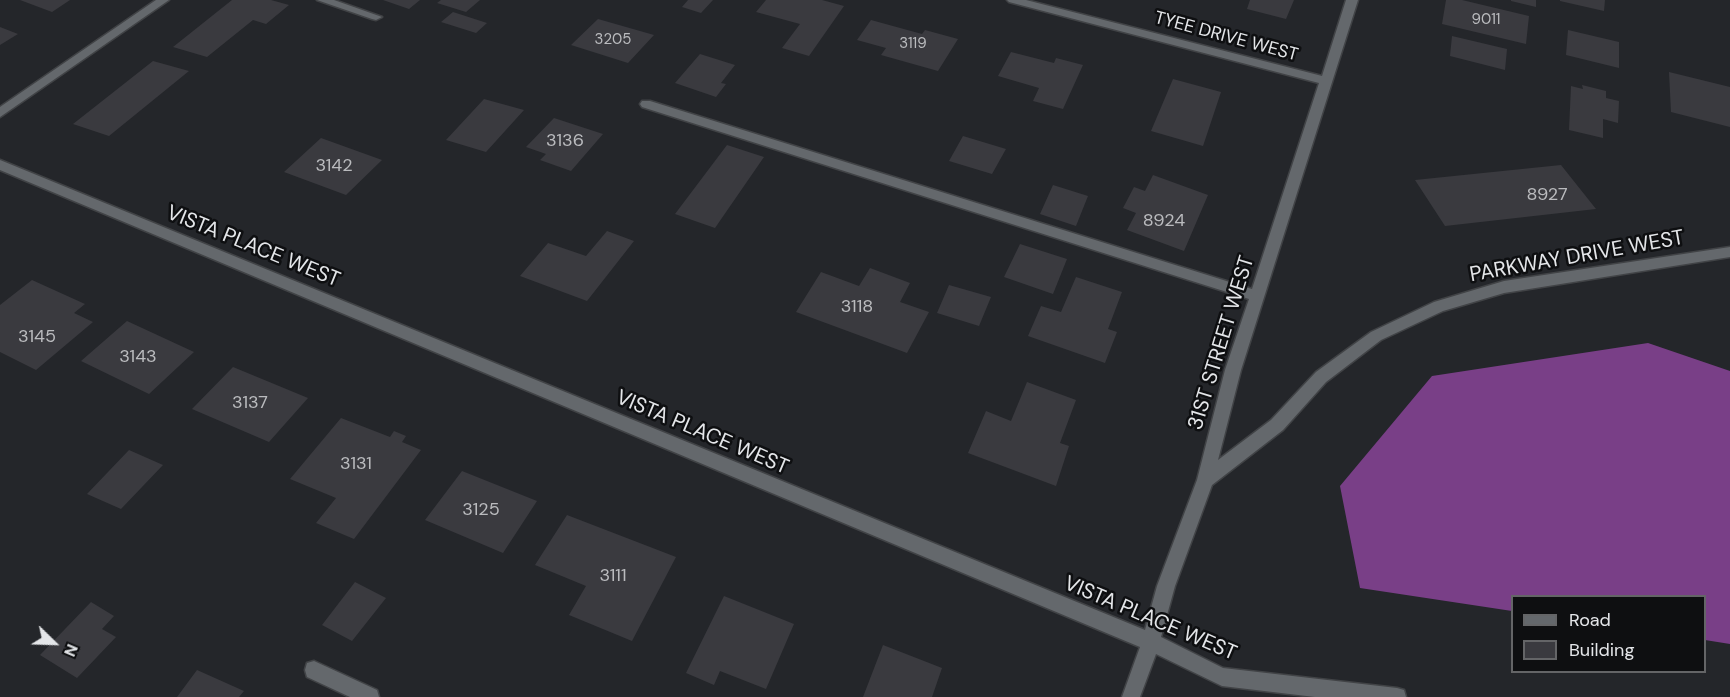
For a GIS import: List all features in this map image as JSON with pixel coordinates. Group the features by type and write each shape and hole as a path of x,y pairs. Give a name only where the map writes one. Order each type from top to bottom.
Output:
{"street":[{"path":"0,113 163,0"},
{"path":"323,0 376,17"},
{"name":"TYEE DRIVE WEST","path":"1013,0 1326,81"},
{"name":"31ST STREET WEST","path":"1131,697 1151,642 1166,586 1205,480 1233,370 1352,0"},
{"path":"646,104 1257,296"},
{"name":"VISTA PLACE WEST","path":"0,165 1151,642 1222,677 1397,697"},
{"name":"PARKWAY DRIVE WEST","path":"1205,480 1276,425 1322,377 1376,336 1438,306 1504,287 1730,252"},
{"path":"314,670 370,697"}],"shaded area":[{"path":"1648,343 1730,371 1730,644 1706,640 1706,595 1511,595 1511,611 1360,588 1340,486 1432,376"}],"building":[{"path":"20,0 70,0 52,12"},
{"path":"232,0 271,0 289,5 266,24 253,20 207,57 173,47"},
{"path":"383,0 420,0 409,9"},
{"path":"441,0 480,0 466,12 437,3"},
{"path":"688,0 713,0 701,13 682,7"},
{"path":"766,0 822,0 844,6 809,56 782,48 800,24 756,12"},
{"path":"1250,0 1294,0 1286,19 1247,9"},
{"path":"1446,0 1462,0 1529,16 1526,44 1442,24"},
{"path":"1536,0 1536,7 1511,1"},
{"path":"1605,0 1604,11 1560,1"},
{"path":"453,12 487,23 476,33 441,22"},
{"path":"598,19 654,35 628,63 571,45"},
{"path":"871,20 922,34 925,30 958,39 938,71 881,55 886,48 857,40"},
{"path":"0,27 18,34 0,45"},
{"path":"1568,30 1619,42 1619,68 1566,55"},
{"path":"1452,36 1507,49 1505,70 1450,56"},
{"path":"1011,52 1054,63 1056,58 1083,65 1063,109 1033,101 1039,88 998,76"},
{"path":"700,54 735,65 721,83 726,84 716,97 675,83"},
{"path":"153,61 189,71 109,136 73,124"},
{"path":"1669,72 1730,87 1730,127 1671,112"},
{"path":"1173,79 1221,92 1203,146 1151,131"},
{"path":"1582,85 1606,91 1606,98 1619,101 1618,123 1603,119 1603,138 1569,130 1571,86 1583,89"},
{"path":"484,99 524,110 486,152 446,140"},
{"path":"554,118 603,134 571,171 540,160 546,154 526,147"},
{"path":"963,136 1006,149 992,174 949,161"},
{"path":"321,138 382,160 346,195 284,172"},
{"path":"727,145 764,157 715,228 675,214"},
{"path":"1561,165 1596,209 1445,226 1415,180"},
{"path":"1153,175 1208,195 1184,251 1127,230 1136,213 1123,208 1134,187 1145,191"},
{"path":"1053,185 1088,196 1076,226 1040,214"},
{"path":"607,231 634,241 587,301 520,276 548,243 586,256"},
{"path":"1020,244 1067,259 1053,294 1004,277"},
{"path":"870,268 910,283 900,302 929,312 907,353 796,312 821,272 859,286"},
{"path":"1076,277 1122,292 1108,329 1117,332 1105,363 1028,336 1041,306 1061,312"},
{"path":"32,280 85,304 74,313 93,322 36,370 0,352 0,305"},
{"path":"949,285 991,297 979,326 937,313"},
{"path":"127,321 194,352 149,394 81,361"},
{"path":"233,367 308,398 269,442 192,409"},
{"path":"1027,382 1076,400 1060,443 1069,446 1056,486 968,453 986,411 1011,421"},
{"path":"341,418 390,437 394,431 406,436 402,442 421,450 354,539 316,523 336,498 290,479"},
{"path":"129,450 163,465 121,509 87,494"},
{"path":"462,471 537,501 503,553 425,520"},
{"path":"567,515 676,557 632,641 569,615 586,586 535,565"},
{"path":"355,582 386,598 352,641 322,625"},
{"path":"724,596 794,624 766,689 720,671 714,685 686,673"},
{"path":"91,602 114,616 102,629 116,637 77,678 40,655"},
{"path":"883,645 942,668 932,697 863,697"},
{"path":"197,670 244,691 239,697 177,697"}]}
